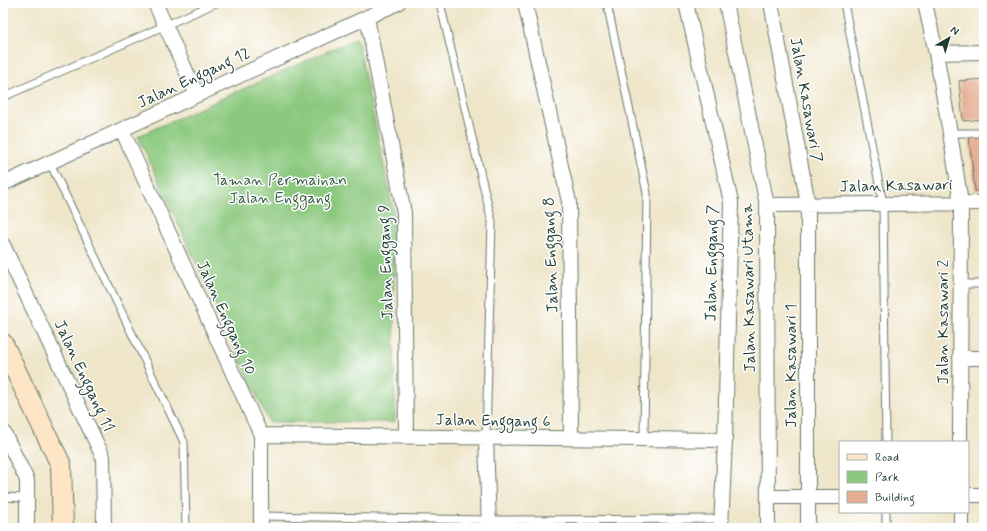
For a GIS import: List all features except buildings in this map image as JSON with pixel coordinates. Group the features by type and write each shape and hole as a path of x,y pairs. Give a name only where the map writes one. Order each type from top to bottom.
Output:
{"street":[{"path":"155,3 197,95"},
{"name":"Jalan Enggang 12","path":"3,184 398,3"},
{"name":"Jalan Enggang 8","path":"525,3 568,202 572,438"},
{"name":"Jalan Enggang 7","path":"686,3 731,202 725,440 721,524"},
{"name":"Jalan Kasawari Utama","path":"726,3 767,205 768,528"},
{"name":"Jalan Kasawari 7","path":"771,3 808,204"},
{"name":"Jalan Kasawari 2","path":"925,3 936,53 960,202 960,441"},
{"name":"Jalan Enggang 9","path":"367,18 404,213 406,437"},
{"path":"936,53 984,52"},
{"name":"Jalan Enggang 10","path":"122,130 261,435 261,522"},
{"name":"Jalan Kasawari","path":"767,205 960,202 984,203"},
{"name":"Jalan Kasawari 1","path":"808,204 808,528"},
{"name":"Jalan Enggang 11","path":"3,245 103,457 104,528"},
{"path":"3,344 61,465 63,528"},
{"path":"960,358 984,358"},
{"path":"3,431 27,480 27,528"},
{"name":"Jalan Enggang 6","path":"261,435 725,440"},
{"path":"486,438 488,524"},
{"path":"969,496 984,495"},
{"path":"768,497 839,497"},
{"path":"961,513 961,528"}],"lane":[{"path":"3,97 216,3"},
{"path":"440,3 492,222 486,438"},
{"path":"607,3 647,193 644,439"},
{"path":"844,3 884,204 886,441"},
{"path":"950,133 984,133"},
{"path":"50,162 184,442 186,528"},
{"path":"960,284 984,284"},
{"path":"3,497 27,498"},
{"path":"886,513 886,528"},
{"path":"261,522 721,524"}],"green space":[{"name":"Taman Permainan Jalan Enggang","path":"357,38 393,209 395,422 269,422 138,136"}]}
